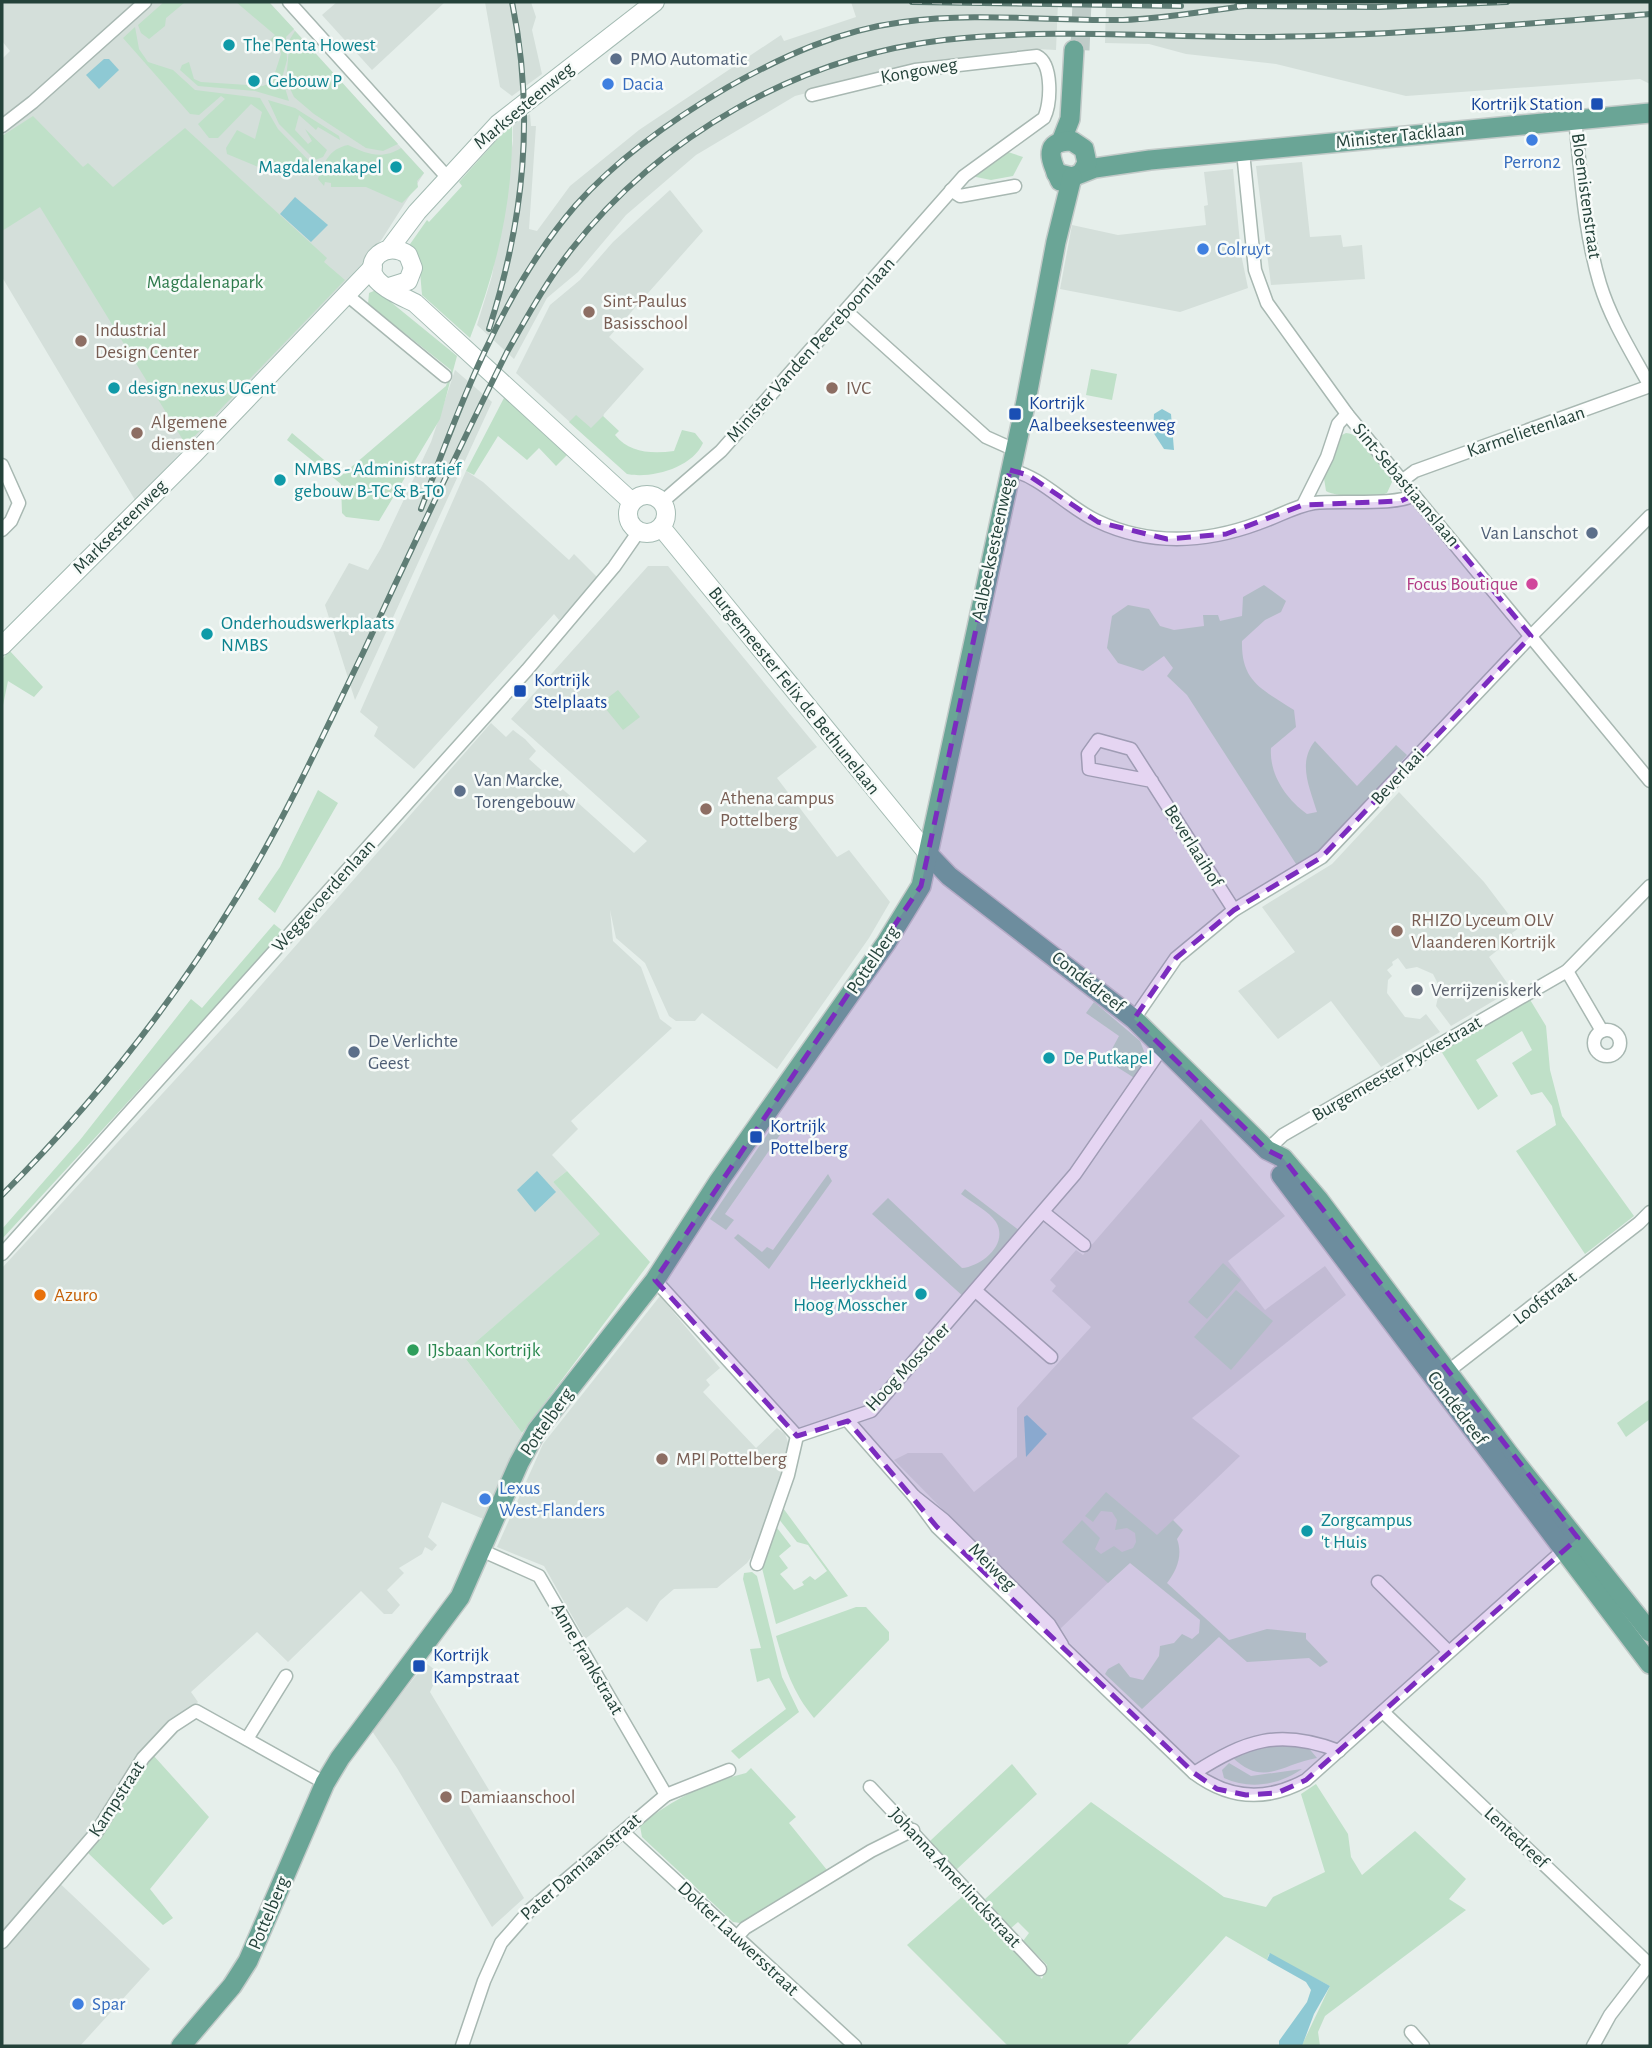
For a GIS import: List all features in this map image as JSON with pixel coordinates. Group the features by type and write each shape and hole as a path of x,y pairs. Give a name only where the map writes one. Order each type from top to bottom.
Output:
{"main road":[{"path":"1075,146 1050,156 1070,174 1087,163 1075,146 1077,50"},
{"name":"Minister Tacklaan","path":"1070,174 1150,160 1650,113"},
{"name":"Minister Tacklaan","path":"1075,146 1150,160"},
{"name":"Aalbeeksesteenweg","path":"929,855 1056,242 1060,190 1070,174"},
{"name":"Condédreef","path":"929,855 949,876 1134,1020 1267,1150 1283,1158 1319,1200 1443,1376 1523,1471 1650,1664"},
{"name":"Pottelberg","path":"181,2046 226,1995 248,1961 325,1783 368,1719 460,1597 483,1551 519,1463 537,1430 655,1280 719,1181 886,943 921,886 929,855"},
{"name":"Condédreef","path":"1571,1544 1650,1632"}],"street":[{"path":"2,126 33,102 145,2"},
{"path":"289,2 447,177"},
{"name":"Marksesteenweg","path":"396,249 407,226 447,177 498,124 655,2"},
{"name":"Kongoweg","path":"811,95 915,70 1029,56"},
{"name":"Minister Vanden Peereboomlaan","path":"662,502 721,451 951,190 977,165 1046,116 1046,65 1040,57 1029,56"},
{"name":"Bloemistenstraat","path":"1575,119 1583,204 1601,285 1618,325 1650,386"},
{"name":"Sint-Sebastiaanslaan","path":"1242,152 1255,270 1261,292 1295,346 1347,414 1650,781"},
{"path":"951,190 960,196 1015,186"},
{"path":"380,278 379,253 396,249 408,255 413,268 408,281 415,303"},
{"path":"380,278 408,281"},
{"path":"380,278 415,303 632,502"},
{"name":"Marksesteenweg","path":"2,646 351,291 380,278"},
{"path":"351,291 445,376"},
{"path":"846,311 986,437 1015,450"},
{"name":"Karmelietenlaan","path":"1404,480 1415,471 1650,386"},
{"path":"1303,505 1327,457 1338,424 1347,414"},
{"path":"2,465 19,503 11,521 2,530"},
{"path":"1010,470 1028,475 1060,500 1098,522 1152,538 1197,539 1226,534 1303,505 1335,500 1401,501 1414,495"},
{"path":"647,495 662,502 666,515 661,527 647,533 639,531 629,518 632,502 647,495"},
{"name":"Beverlaai","path":"1134,1020 1176,958 1234,911 1322,857 1531,636 1650,516"},
{"name":"Burgemeester Felix de Bethunelaan","path":"661,527 929,855"},
{"name":"Weggevoerdenlaan","path":"2,1254 527,670 614,567 639,531"},
{"name":"Beverlaaihof","path":"1152,781 1089,769 1088,754 1098,740 1131,749 1152,781 1234,911"},
{"name":"Burgemeester Pyckestraat","path":"1267,1150 1283,1135 1567,971 1650,886"},
{"path":"1567,971 1602,1031"},
{"name":"Hoog Mosscher","path":"797,1436 872,1411 977,1292 1075,1174 1162,1048"},
{"path":"1043,1212 1084,1245"},
{"name":"Loofstraat","path":"1443,1376 1650,1212"},
{"path":"655,1280 797,1436 788,1475 757,1564"},
{"path":"977,1292 1051,1357"},
{"name":"Meiweg","path":"848,1421 914,1496 944,1520 1049,1624 1062,1645 1194,1773 1217,1789 1258,1796 1289,1789 1306,1780 1571,1544"},
{"name":"Anne Frankstraat","path":"483,1551 539,1576 666,1795"},
{"path":"1378,1582 1448,1651"},
{"path":"247,1739 285,1676"},
{"name":"Kampstraat","path":"2,1942 96,1833 131,1773 173,1726 196,1711 325,1783"},
{"name":"Lentedreef","path":"1383,1712 1650,1963"},
{"path":"1194,1773 1230,1750 1261,1740 1294,1738 1339,1751"},
{"name":"Pater Damiaanstraat","path":"466,2044 492,1962 512,1928 666,1795 729,1770"},
{"name":"Johanna Amerlinckstraat","path":"870,1787 1040,1969"},
{"path":"736,1938 745,1928 860,1858 913,1830"},
{"name":"Dokter Lauwersstraat","path":"623,1832 855,2046"},
{"path":"1593,2046 1610,2015 1650,1963"},
{"path":"1410,2032 1423,2046"}],"highlighted area":[{"path":"1010,470 1028,475 1098,522 1167,539 1226,534 1303,505 1401,501 1414,495 1531,636 1322,857 1234,910 1176,958 1134,1019 1267,1150 1283,1158 1578,1538 1306,1780 1277,1793 1246,1795 1217,1789 1194,1773 937,1527 848,1421 797,1436 655,1280 921,886"}],"shaded area":[{"path":"2,2 269,2 424,173 382,239 359,267 135,500 2,277 2,136 5,134 2,127 2,59 10,51 2,41"},
{"path":"337,2 445,2 372,70 322,15"},
{"path":"485,2 531,2 536,17 532,30 542,74 512,96 500,87"},
{"path":"851,2 1058,2 1056,50 1036,49 926,62 795,96 696,155 626,215 578,272 547,298 514,359 477,325 492,276 513,141 513,125 530,114 531,126 536,126 529,229 537,231 570,186 639,130 781,35 784,41 856,17"},
{"path":"1106,2 1650,2 1650,84 1640,79 1406,96 1276,64 1186,54 1149,44 1105,43"},
{"path":"1302,162 1310,237 1341,235 1343,247 1362,245 1365,279 1271,285 1256,166"},
{"path":"1233,169 1241,254 1248,288 1180,312 1060,289 1072,225 1118,235 1206,225 1204,206 1208,205 1204,172"},
{"name":"Sint-Paulus Basisschool","path":"670,190 703,231 609,337 644,369 604,414 594,444 516,373 550,305 580,280 613,242"},
{"path":"455,370 492,402 355,700 325,605 349,563 368,570 381,548 431,442"},
{"path":"466,471 483,482 569,560 574,554 598,578 559,620 554,614 414,769 374,736 378,727 360,712"},
{"path":"648,566 668,566 817,747 777,778 837,857 849,850 890,902 869,938 777,1069 702,1013 695,1021 676,1021 669,1016 645,963 616,938 610,910 613,941 641,967 660,1019 672,1028 571,1121 578,1129 552,1155 567,1171 553,1182 601,1234 462,1354 522,1433 486,1520 442,1502 428,1537 437,1545 432,1551 425,1547 422,1554 399,1568 404,1573 387,1590 400,1605 392,1614 384,1614 361,1591 288,1662 257,1632 191,1692 198,1702 168,1725 93,1828 51,1875 150,1969 80,2046 6,2046 2,2042 2,1268 242,1007 491,723 506,737 513,730 525,739 536,751 529,759 634,853 647,841 511,719"},
{"name":"RHIZO Lyceum OLV Vlaanderen Kortrijk","path":"1399,792 1484,882 1519,928 1512,933 1514,937 1489,957 1512,990 1451,1026 1436,1006 1440,988 1433,974 1417,967 1406,969 1398,958 1392,962 1393,965 1387,970 1392,976 1388,980 1387,993 1405,1017 1420,1019 1426,1014 1440,1032 1381,1067 1331,1001 1278,1039 1238,991 1295,952 1262,907 1332,864"},
{"path":"1201,1119 1285,1216 1228,1261 1265,1310 1325,1266 1346,1295 1192,1418 1240,1456 1060,1629 894,1460 908,1453 942,1453 974,1492 1017,1457 1017,1408 1091,1327 1052,1291 1056,1286 1050,1280 1076,1250 1083,1255"},
{"name":"MPI Pottelberg","path":"660,1296 720,1368 706,1380 710,1385 703,1392 756,1448 777,1428 785,1434 789,1445 785,1469 757,1549 747,1563 717,1588 674,1589 660,1601 647,1622 627,1607 585,1639 544,1566 497,1547 543,1444"},
{"name":"Damiaanschool","path":"426,1663 439,1673 430,1692 489,1790 467,1803 524,1898 492,1927 372,1731"}],"green space":[{"path":"164,2 184,3 166,18 165,26 149,39 141,33 138,25"},
{"path":"236,2 269,2 294,29 286,37 287,60 282,78 289,101 255,91 198,86 180,70 182,65 189,62 194,79 201,82 263,86 272,82 281,54 280,48 270,40 275,35"},
{"path":"135,27 139,49 148,62 173,70 195,90 260,98 278,129 314,166 315,176 275,174 227,154 226,148 237,130 255,139 262,112 251,104 218,138 209,138 198,124 225,99 221,96 199,115 190,114 123,38"},
{"path":"295,31 398,144 383,151 366,148 314,114 294,97 286,80 290,39"},
{"path":"268,100 295,108 339,136 340,140 318,127 316,130 299,115 295,130 308,144 312,141 305,129 327,150 323,157 315,160 279,124"},
{"name":"Magdalenapark","path":"33,116 83,167 88,163 113,187 185,128 327,258 324,262 345,280 186,445 40,207 2,231 2,136"},
{"path":"512,123 510,178 502,232 488,286 470,338 422,295 420,271 408,247 427,220 429,222 462,186 459,182"},
{"path":"348,145 381,155 401,148 424,173 417,181 418,187 402,203 366,187 331,187 331,183 325,182 324,186 318,179 325,162 336,150"},
{"path":"1008,152 1023,157 1013,176 991,180 971,176"},
{"path":"376,290 457,356 440,419 379,521 346,517 342,513 341,484 287,440 292,433 342,475 446,386 451,370 368,304 369,293"},
{"path":"1091,369 1117,374 1112,400 1086,395"},
{"path":"505,396 568,454 556,466 539,448 527,460 498,436 474,475 466,471"},
{"path":"576,415 591,428 603,416 619,431 615,435 621,441 642,451 674,451 682,430 695,433 703,443 690,459 670,470 647,475 627,474 569,422"},
{"path":"1346,433 1360,439 1381,460 1392,482 1387,493 1356,496 1326,491 1324,478 1340,436"},
{"path":"1264,585 1286,601 1281,612 1265,620 1242,641 1243,655 1245,666 1256,683 1294,710 1296,727 1271,748 1276,776 1292,801 1307,814 1317,812 1306,767 1310,749 1315,741 1357,786 1396,745 1407,755 1327,847 1298,867 1187,695 1167,676 1173,668 1164,656 1143,671 1118,663 1107,648 1112,616 1128,605 1149,609 1160,626 1174,630 1204,626 1203,615 1218,615 1220,621 1242,616 1243,597"},
{"path":"9,650 43,687 34,697 8,681 2,710 2,660"},
{"path":"618,690 640,717 623,730 601,703"},
{"path":"318,790 338,803 275,913 258,899 280,867"},
{"path":"274,924 284,932 2,1239 2,1229 80,1140 191,999 202,1008"},
{"path":"1529,998 1546,1026 1550,1070 1562,1116 1634,1216 1585,1254 1516,1151 1556,1125 1552,1106 1542,1092 1531,1095 1512,1063 1532,1050 1522,1031 1476,1060 1498,1096 1478,1110 1441,1051"},
{"path":"1094,1002 1140,1041 1147,1059 1136,1079 1106,1060 1119,1036 1086,1013"},
{"path":"773,1126 782,1132 725,1214 734,1220 726,1230 710,1219"},
{"path":"567,1171 650,1262 522,1433 462,1354 600,1234 553,1182"},
{"path":"828,1174 832,1181 769,1269 734,1238 738,1234 762,1252 767,1247 773,1250"},
{"path":"965,1189 1020,1231 965,1298 872,1214 888,1198 962,1268 970,1266 985,1258 996,1246 999,1230 989,1214 961,1194"},
{"path":"1223,1263 1241,1280 1207,1319 1188,1302"},
{"path":"1236,1290 1273,1321 1231,1370 1194,1337"},
{"path":"1650,1399 1650,1419 1626,1437 1617,1423"},
{"path":"1106,1492 1157,1535 1173,1520 1183,1530 1177,1539 1178,1562 1167,1583 1229,1640 1267,1629 1306,1633 1306,1639 1328,1662 1320,1667 1309,1658 1247,1662 1219,1637 1142,1709 1105,1674 1108,1669 1119,1663 1130,1677 1143,1680 1159,1656 1160,1646 1174,1643 1182,1634 1192,1639 1199,1633 1200,1620 1130,1563 1108,1583 1062,1542 1082,1520 1100,1538 1095,1549 1101,1554 1114,1546 1122,1552 1133,1548 1136,1542 1135,1533 1127,1528 1115,1530 1117,1520 1112,1512 1101,1511 1093,1522 1085,1516"},
{"path":"783,1508 848,1596 776,1624 762,1568 774,1524 791,1546 779,1556 788,1568 780,1574 794,1590 804,1585 802,1582 810,1576 815,1580 827,1571 808,1545 797,1542 778,1518"},
{"path":"752,1572 757,1576 782,1677 799,1712 739,1759 731,1751 786,1709 769,1678 757,1682 750,1649 761,1648 743,1579 744,1573"},
{"path":"856,1607 866,1607 889,1632 889,1640 814,1718 800,1699 791,1680 776,1636"},
{"path":"1282,1744 1307,1746 1317,1758 1263,1773 1243,1766 1232,1757 1257,1747"},
{"path":"153,1755 209,1817 150,1889 173,1918 163,1925 87,1852"},
{"path":"1229,1763 1251,1776 1302,1769 1284,1779 1254,1785 1224,1778 1222,1770"},
{"path":"1012,1764 1037,1794 956,1870 930,1841"},
{"path":"751,1768 796,1817 789,1823 827,1870 740,1923 733,1922 642,1837 640,1826 690,1793 746,1773"},
{"path":"1316,1784 1348,1834 1351,1857 1362,1875 1415,1831 1466,1879 1449,1899 1466,1910 1325,2016 1318,2032 1320,2046 1302,2045 1330,1986 1269,1954 1267,1960 1226,1936 1126,2046 1008,2046 907,1945 964,1895 1042,1979 1047,1965 1023,1941 1029,1933 1018,1922 1010,1929 985,1899 1091,1802 1224,1897 1266,1907 1273,1897 1325,1872 1301,1794"}],"water":[{"path":"104,59 109,59 119,70 99,89 86,75"},
{"path":"295,197 328,225 311,242 280,214"},
{"path":"1162,409 1171,414 1174,450 1164,449 1153,432 1154,414"},
{"path":"537,1171 556,1192 535,1212 517,1190"},
{"path":"1027,1415 1047,1434 1026,1457 1024,1417"},
{"path":"1270,1953 1330,1986 1314,2014 1302,2046 1279,2046 1279,2041 1307,2002 1311,1990 1306,1982 1267,1960"}],"tunnel":[{"path":"1080,50 1082,2"}],"railway":[{"path":"489,329 511,248 522,167 523,85 512,2"},
{"path":"912,2 1181,6"},
{"path":"1237,6 1377,7 1507,2"},
{"path":"421,509 485,350 526,273 550,238 576,205 610,171 648,140 707,99 812,46 857,31 903,22 957,18 1138,19 1245,6"},
{"path":"2,1195 99,1090 185,977 237,897 303,776 507,352 545,287 571,250 607,209 647,171 690,137 737,108 786,84 837,64 890,49 944,40 1024,34 1263,37 1360,34 1650,14"}],"place":[{"name":"The Penta Howest","path":"229,45"},
{"name":"PMO Automatic","path":"616,59"},
{"name":"Gebouw P","path":"254,81"},
{"name":"Dacia","path":"608,84"},
{"name":"Kortrijk Station","path":"1597,104"},
{"name":"Perron2","path":"1532,140"},
{"name":"Magdalenakapel","path":"396,167"},
{"name":"Colruyt","path":"1203,249"},
{"name":"Sint-Paulus Basisschool","path":"589,312"},
{"name":"Industrial Design Center","path":"81,341"},
{"name":"design.nexus UGent","path":"114,388"},
{"name":"IVC","path":"832,388"},
{"name":"Kortrijk Aalbeeksesteenweg","path":"1015,414"},
{"name":"Algemene diensten","path":"137,433"},
{"name":"NMBS - Administratief gebouw B-TC & B-TO","path":"280,480"},
{"name":"Van Lanschot","path":"1592,533"},
{"name":"Focus Boutique","path":"1532,584"},
{"name":"Onderhoudswerkplaats NMBS","path":"207,634"},
{"name":"Kortrijk Stelplaats","path":"520,691"},
{"name":"Van Marcke, Torengebouw","path":"460,791"},
{"name":"Athena campus Pottelberg","path":"706,809"},
{"name":"RHIZO Lyceum OLV Vlaanderen Kortrijk","path":"1397,931"},
{"name":"Verrijzeniskerk","path":"1417,990"},
{"name":"De Verlichte Geest","path":"354,1052"},
{"name":"De Putkapel","path":"1049,1058"},
{"name":"Kortrijk Pottelberg","path":"756,1137"},
{"name":"Heerlyckheid Hoog Mosscher","path":"921,1294"},
{"name":"Azuro","path":"40,1295"},
{"name":"IJsbaan Kortrijk","path":"413,1350"},
{"name":"MPI Pottelberg","path":"662,1459"},
{"name":"Lexus West-Flanders","path":"485,1499"},
{"name":"Zorgcampus 't Huis","path":"1307,1531"},
{"name":"Kortrijk Kampstraat","path":"419,1666"},
{"name":"Damiaanschool","path":"446,1797"},
{"name":"Spar","path":"78,2004"}]}
